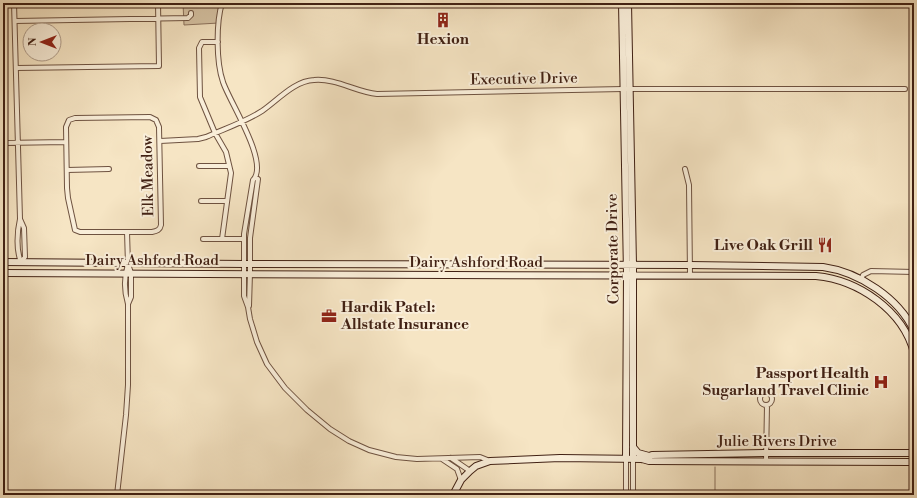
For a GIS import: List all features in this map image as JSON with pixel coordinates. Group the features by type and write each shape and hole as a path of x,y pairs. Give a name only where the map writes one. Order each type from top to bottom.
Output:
{"main road":[{"name":"Corporate Drive","path":"622,3 626,89 630,265 630,459"},
{"name":"Corporate Drive","path":"626,89 628,3"},
{"name":"Dairy Ashford Road","path":"3,262 128,264 690,265 833,268 846,272 879,289 896,305 912,326 914,331"},
{"path":"188,264 188,273"},
{"path":"326,264 326,274"},
{"path":"405,265 405,275"},
{"path":"449,265 449,275"},
{"path":"782,266 782,275"},
{"path":"802,267 802,275"},
{"name":"Dairy Ashford Road","path":"3,273 247,273 405,275 630,274 821,276 835,278 854,285 873,297 890,311 903,329 914,353"},
{"name":"Corporate Drive","path":"630,365 633,447 630,459"},
{"path":"633,447 638,453 649,456"},
{"name":"Julie Rivers Drive","path":"490,461 560,458 642,459 649,456 766,453 914,453"},
{"path":"729,461 731,454"},
{"path":"836,454 836,462"},
{"name":"Julie Rivers Drive","path":"642,459 649,462 914,462"},
{"path":"453,495 461,480 470,471 476,466 490,461"}],"street":[{"path":"14,3 20,219 18,229 19,257 21,262"},
{"path":"16,68 159,66 158,3"},
{"path":"222,3 218,42 219,63 223,82 242,121 255,153 257,167 256,178 258,179 247,264"},
{"path":"15,20 188,18 191,13"},
{"path":"218,42 202,42 199,48 200,97 215,133 226,152 231,173 222,239"},
{"name":"Executive Drive","path":"160,141 198,139 215,133 261,111 298,85 314,80 330,81 366,93 377,94 626,89 905,89"},
{"name":"Elk Meadow","path":"66,142 66,127 69,120 74,118 150,117 156,120 159,127 160,141 162,225 158,230 152,232 127,232"},
{"path":"3,143 66,142 68,198 75,230 80,232 127,232 128,273 125,297 128,304 128,385 117,495"},
{"path":"199,166 229,166"},
{"path":"67,170 109,169"},
{"path":"685,169 690,186 690,275"},
{"path":"247,264 244,239 253,180 256,178"},
{"path":"201,201 227,201"},
{"path":"248,212 254,213"},
{"path":"203,239 244,239"},
{"name":"Julie Rivers Drive","path":"247,264 244,296 256,342 267,364 284,388 330,429 348,441 369,450 396,457 442,459 480,458 490,461"},
{"path":"861,280 863,275 871,271 914,272"},
{"path":"766,461 767,406"},
{"path":"451,458 470,471"},
{"path":"442,459 457,469 461,480"},
{"name":"Corporate Drive","path":"630,459 633,478 633,495"},
{"name":"Corporate Drive","path":"626,495 626,478 630,459"},
{"path":"626,478 633,478"}],"shaded area":[{"path":"183,3 223,3 219,23 184,25"}],"waterway":[{"path":"715,467 715,495"}],"place":[{"name":"Hexion","path":"443,20"},
{"name":"Live Oak Grill","path":"825,245"},
{"name":"Hardik Patel: Allstate Insurance","path":"329,316"},
{"name":"Passport Health Sugarland Travel Clinic","path":"881,382"}]}
